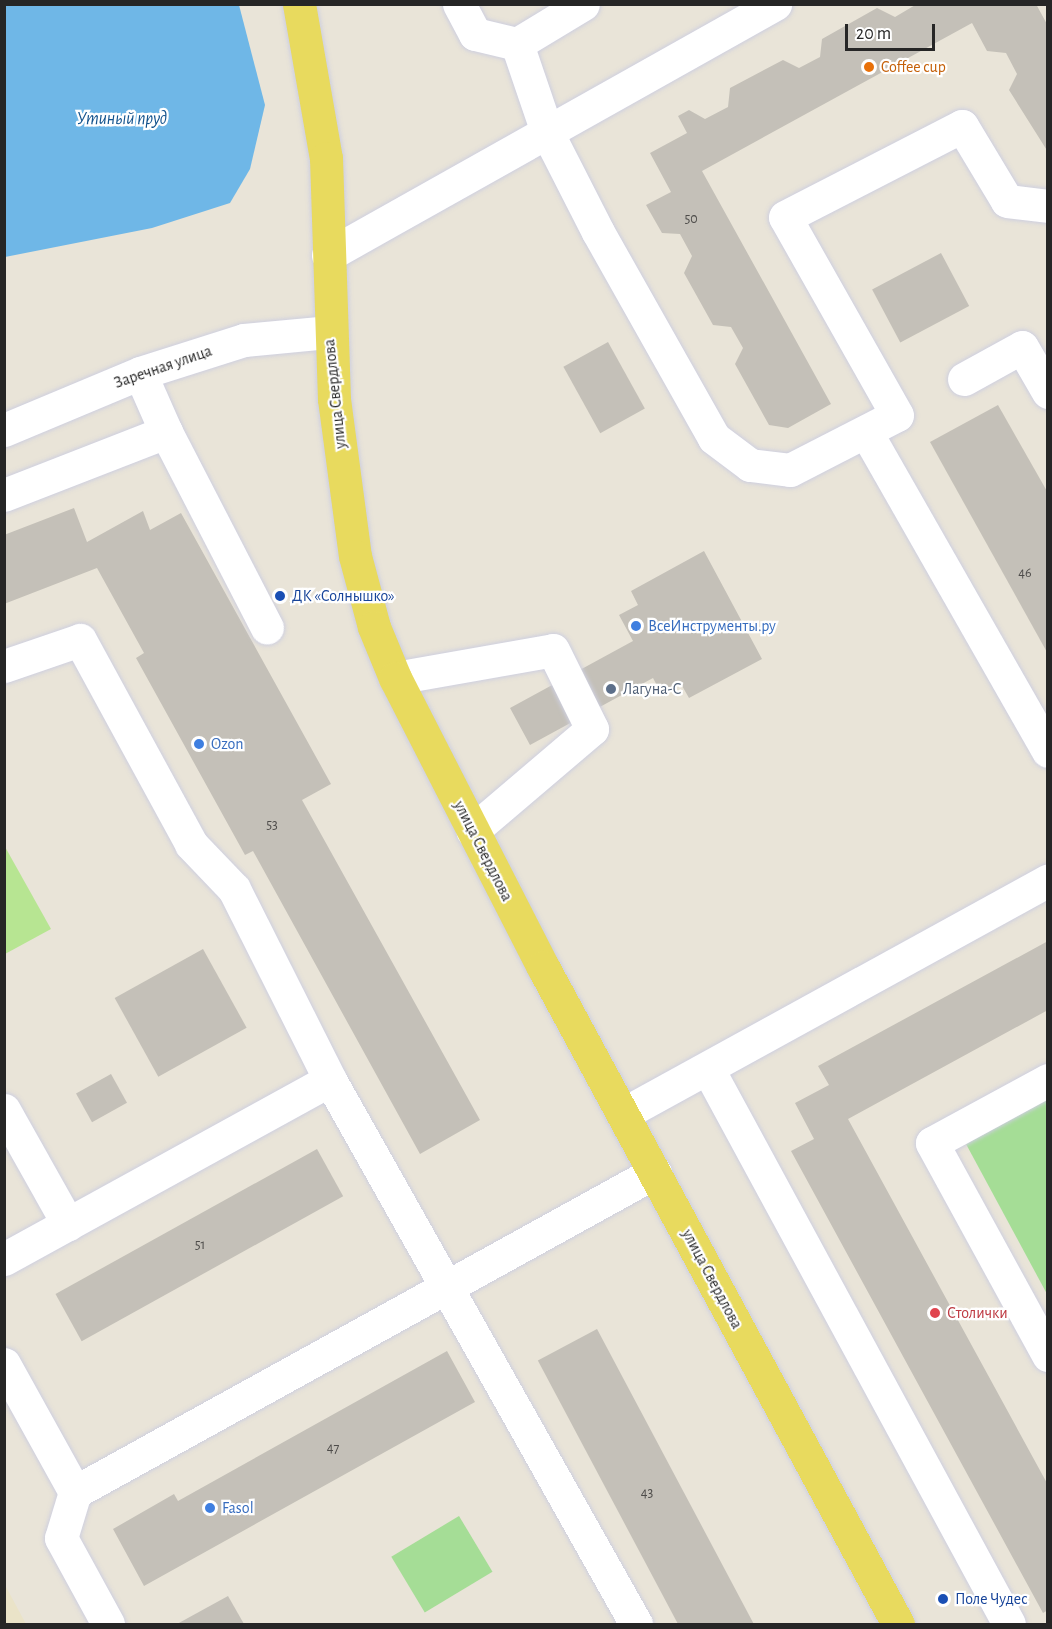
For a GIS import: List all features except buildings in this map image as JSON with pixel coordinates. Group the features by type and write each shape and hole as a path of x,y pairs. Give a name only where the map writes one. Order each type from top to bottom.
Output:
{"main road":[{"name":"улица Свердлова","path":"299,4 326,158 328,332 355,556 395,678 472,831 898,1624"}],"street":[{"path":"459,4 475,34 517,44 583,4"},
{"path":"328,255 775,4"},
{"path":"517,44 547,132 714,438 750,465 790,470 897,415 785,217 962,126 1006,201 1047,206"},
{"name":"Заречная улица","path":"4,430 140,373 244,340 328,332"},
{"path":"964,379 1022,347 1047,392"},
{"path":"140,373 166,432 267,628"},
{"path":"4,495 166,432"},
{"path":"866,432 1047,751"},
{"path":"4,666 80,640 190,844 234,890 330,1080 448,1286 636,1624"},
{"path":"395,678 553,650 592,729 472,831"},
{"path":"623,1114 1047,880"},
{"path":"708,1069 1009,1624"},
{"path":"4,1259 330,1080"},
{"path":"1047,1080 932,1143 1047,1355"},
{"path":"4,1110 68,1224"},
{"path":"108,1624 61,1538 75,1492 655,1172"},
{"path":"4,1364 75,1492"}],"shaded area":[{"path":"5,1585 26,1624 5,1624"}],"green space":[{"path":"4,845 51,929 5,954 4,954"},
{"path":"1047,1100 1047,1294 966,1144"},
{"path":"459,1516 492,1572 425,1612 391,1557"}],"water":[{"name":"Утиный пруд","path":"4,5 239,5 265,105 250,169 230,203 152,228 5,257"}],"place":[{"name":"Coffee cup","path":"869,67"},
{"name":"ДК «Солнышко»","path":"280,596"},
{"name":"ВсеИнструменты.ру","path":"636,626"},
{"name":"Лагуна-С","path":"611,689"},
{"name":"Ozon","path":"199,744"},
{"name":"Столички","path":"935,1313"},
{"name":"Fasol","path":"210,1508"},
{"name":"Поле Чудес","path":"943,1599"}]}
